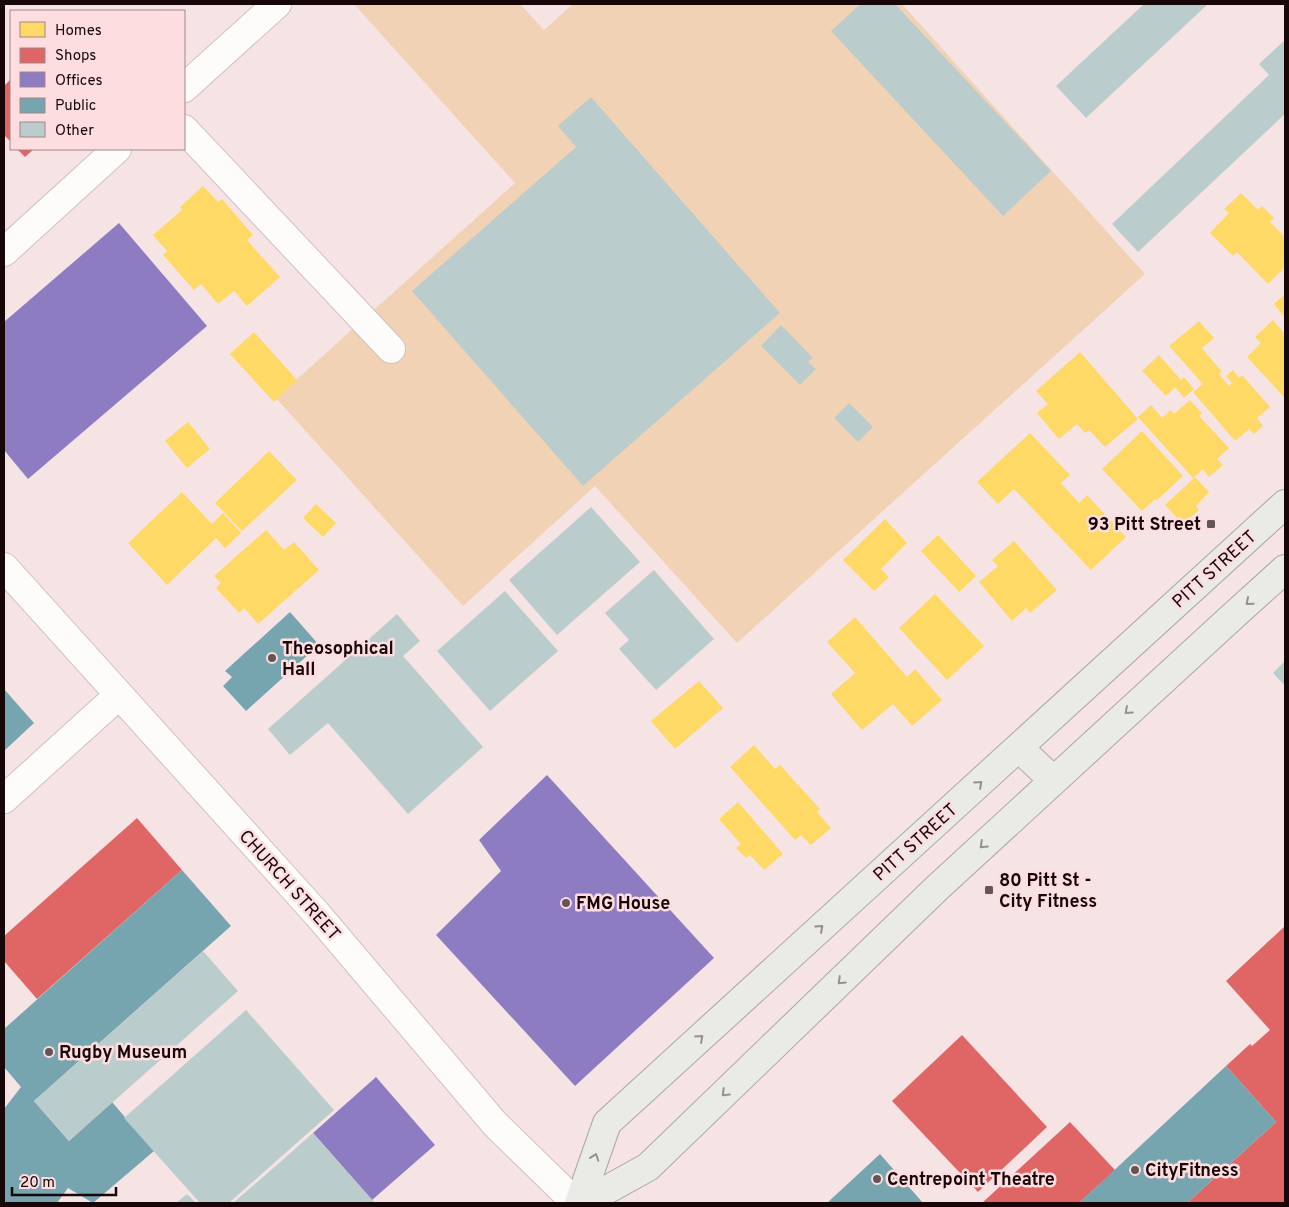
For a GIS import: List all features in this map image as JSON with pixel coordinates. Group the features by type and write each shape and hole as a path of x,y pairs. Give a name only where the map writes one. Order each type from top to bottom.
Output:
{"main road":[{"name":"PITT STREET","path":"579,1203 607,1123 1285,504"},
{"path":"579,1203 648,1167 937,888 1285,569"},
{"path":"1019,748 1053,780"}],"street":[{"path":"185,87 277,4"},
{"path":"185,130 391,349"},
{"path":"4,252 116,150"},
{"name":"CHURCH STREET","path":"4,568 317,914 495,1124 579,1203"},
{"path":"4,799 119,695"}],"shaded area":[{"path":"354,4 520,4 544,30 573,4 902,4 1145,274 737,643 595,486 463,606 276,398 515,183"}],"building: Homes":[{"path":"203,186 218,202 222,199 253,235 247,240 280,277 247,306 234,291 218,304 201,284 194,290 163,255 167,251 153,235 182,210 180,207"},
{"path":"1241,193 1258,210 1262,206 1274,218 1270,222 1285,237 1285,267 1268,284 1237,252 1233,256 1210,233 1229,213 1224,209"},
{"path":"1285,294 1285,318 1274,304"},
{"path":"1273,320 1285,334 1285,398 1247,357 1261,343 1255,337"},
{"path":"1199,321 1214,338 1202,348 1222,372 1219,374 1229,386 1232,383 1226,376 1233,370 1239,378 1242,375 1270,407 1257,418 1263,426 1254,434 1249,429 1235,441 1193,392 1203,384 1169,346"},
{"path":"254,332 297,380 274,402 230,354"},
{"path":"1080,352 1138,419 1105,447 1089,430 1085,433 1077,424 1059,439 1037,413 1048,404 1036,391"},
{"path":"1159,355 1181,380 1184,377 1194,389 1184,398 1175,387 1166,396 1142,371"},
{"path":"1190,400 1202,413 1199,416 1229,448 1217,459 1223,465 1209,477 1203,469 1193,478 1138,417 1151,405 1162,418 1171,410 1174,414"},
{"path":"188,422 210,449 187,468 165,441"},
{"path":"1142,431 1183,476 1142,511 1102,469"},
{"path":"1030,433 1070,475 1061,483 1079,503 1087,495 1126,537 1091,570 1014,489 998,504 977,482"},
{"path":"269,451 297,480 242,531 215,503"},
{"path":"1195,477 1209,492 1196,506 1199,510 1183,524 1165,505"},
{"path":"182,492 212,524 223,513 241,533 225,548 216,538 167,585 128,543"},
{"path":"316,504 336,523 323,537 303,518"},
{"path":"885,519 907,543 881,569 889,577 874,591 843,560"},
{"path":"266,530 284,550 294,542 319,570 258,624 244,608 239,613 216,588 221,583 214,576"},
{"path":"938,535 976,576 959,592 921,551"},
{"path":"1014,541 1057,590 1030,613 1026,608 1012,621 979,582 998,566 992,560"},
{"path":"935,594 984,646 947,680 899,628"},
{"path":"855,617 907,677 915,669 942,700 912,726 893,704 862,730 831,694 855,673 827,642"},
{"path":"699,681 723,708 675,749 651,721"},
{"path":"754,745 775,769 780,765 820,809 817,812 831,828 811,845 801,835 795,840 730,767"},
{"path":"738,802 783,854 764,870 750,855 746,858 736,848 741,844 719,819"}],"building: Shops":[{"path":"10,80 10,141 4,135 4,86"},
{"path":"18,150 33,150 25,157"},
{"path":"137,818 182,870 37,999 4,961 4,936"},
{"path":"1285,926 1285,1203 1187,1203 1276,1122 1226,1066 1250,1044 1252,1046 1270,1030 1226,981"},
{"path":"962,1035 1047,1127 978,1192 892,1101"},
{"path":"1070,1122 1115,1170 1079,1203 982,1203"}],"building: Offices":[{"path":"119,223 207,326 28,479 4,450 4,322"},
{"name":"FMG House","path":"547,775 714,958 575,1086 436,935 501,871 479,840"},
{"path":"376,1077 435,1145 372,1200 313,1133"}],"building: Public":[{"name":"Theosophical Hall","path":"290,612 319,645 246,711 223,686 232,677 225,671"},
{"path":"4,689 34,723 4,751"},
{"path":"182,870 231,926 34,1101 69,1141 112,1102 154,1151 93,1203 68,1188 57,1203 4,1203 4,1109 21,1087 4,1067 4,1029"},
{"path":"1226,1066 1276,1122 1187,1203 1079,1203"},
{"name":"Centrepoint Theatre","path":"880,1154 923,1203 827,1203"}],"building: Other":[{"path":"860,4 895,4 1051,171 1003,216 831,31"},
{"path":"1144,4 1208,4 1086,118 1056,86"},
{"path":"1285,40 1285,114 1138,252 1112,224 1269,75 1259,64"},
{"path":"591,97 780,313 583,486 412,291 576,147 558,126"},
{"path":"781,325 813,358 808,362 816,369 800,385 761,346"},
{"path":"849,403 873,427 858,442 834,418"},
{"path":"591,507 640,562 557,635 509,580"},
{"path":"654,570 714,639 656,690 619,649 629,640 605,613"},
{"path":"505,591 558,651 490,711 437,651"},
{"path":"397,614 420,641 403,656 483,747 408,814 328,723 290,755 268,729"},
{"path":"1285,661 1285,686 1273,673"},
{"path":"203,951 238,991 69,1141 34,1101"},
{"path":"246,1010 334,1110 229,1203 200,1203 124,1118"},
{"path":"313,1133 375,1203 233,1203 278,1164"},
{"path":"187,1194 196,1203 176,1203"}],"place":[{"name":"93 Pitt Street","path":"1211,524"},
{"name":"Theosophical Hall","path":"272,658"},
{"name":"80 Pitt St - City Fitness","path":"989,890"},
{"name":"FMG House","path":"566,903"},
{"name":"Rugby Museum","path":"49,1052"},
{"name":"CityFitness","path":"1135,1170"},
{"name":"Centrepoint Theatre","path":"877,1179"}]}
